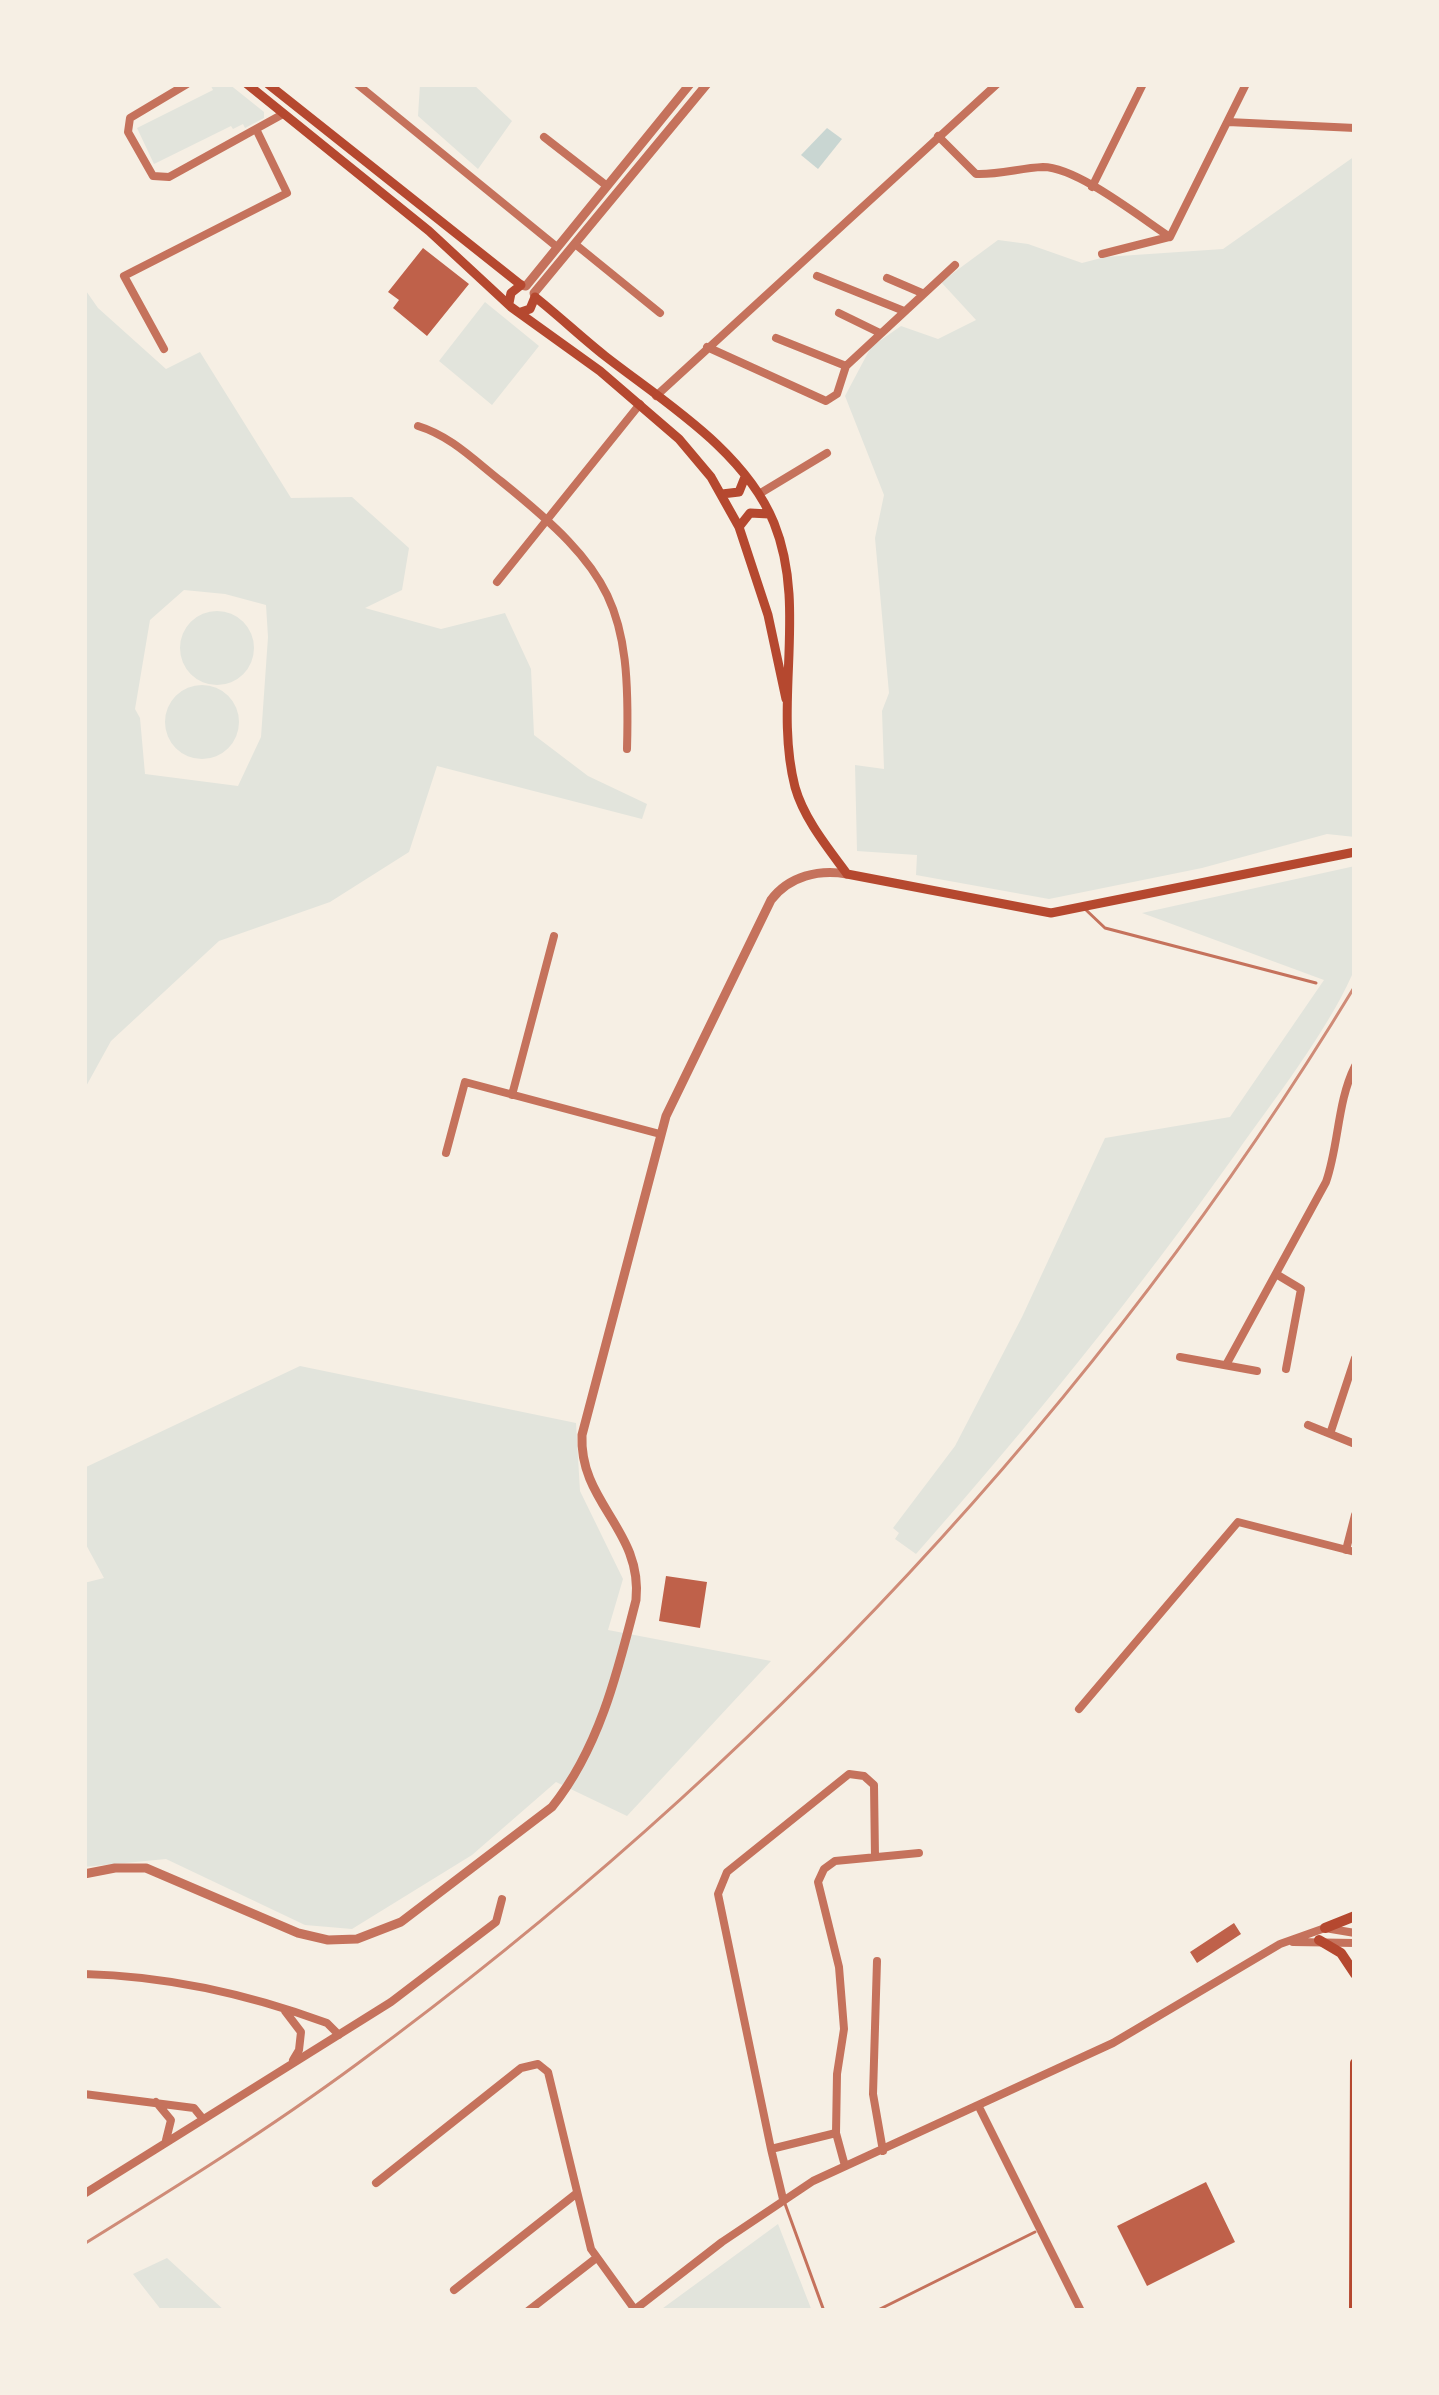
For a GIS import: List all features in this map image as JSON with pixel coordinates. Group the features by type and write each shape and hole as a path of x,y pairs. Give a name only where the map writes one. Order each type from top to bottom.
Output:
{"main road":[{"path":"247,84 679,439 722,494 739,527 768,615 788,703"},
{"path":"268,84 656,396 736,465 759,494 787,579 788,703 796,789 808,817 847,874 1038,912 1083,908 1355,852"},
{"path":"509,302 511,293 529,290"},
{"path":"521,312 530,309 529,290"},
{"path":"722,494 739,492 745,477"},
{"path":"739,527 750,513 769,514"},
{"path":"1355,1916 1322,1934 1355,1974"},
{"path":"1355,2063 1355,2305"}],"street":[{"path":"188,84 130,118 128,132 153,176 169,177 283,113"},
{"path":"357,84 557,247"},
{"path":"529,290 557,247 690,84"},
{"path":"529,290 575,244 707,84"},
{"path":"656,396 997,84"},
{"path":"1092,187 1143,84"},
{"path":"1102,254 1170,237 1246,84"},
{"path":"1228,122 1355,128"},
{"path":"164,350 124,276 286,194 256,131"},
{"path":"544,136 607,186"},
{"path":"938,136 976,174 1047,167 1092,187 1170,237"},
{"path":"575,244 660,313"},
{"path":"707,346 826,401 837,394 846,366 955,265"},
{"path":"817,276 904,311"},
{"path":"886,278 922,293"},
{"path":"839,313 880,333"},
{"path":"776,338 846,366"},
{"path":"497,582 640,404"},
{"path":"418,426 447,438 548,519 583,555 616,614 627,672 627,749"},
{"path":"759,494 827,453"},
{"path":"84,1874 146,1868 298,1934 357,1939 400,1922 551,1807 566,1789 598,1727 638,1581 632,1552 590,1485 582,1435 660,1134 674,1094 771,900 779,889 821,869 847,874"},
{"path":"512,1095 554,935"},
{"path":"1226,1366 1326,1182 1355,1066"},
{"path":"446,1153 465,1082 660,1134"},
{"path":"1276,1274 1301,1289 1286,1369"},
{"path":"1180,1358 1257,1371"},
{"path":"1330,1434 1355,1358"},
{"path":"1308,1425 1355,1444"},
{"path":"1079,1708 1238,1522 1350,1551 1355,1515"},
{"path":"783,2199 718,1894 720,1884 728,1872 849,1774 861,1775 874,1785 875,1858"},
{"path":"845,2166 836,2132 844,2029 839,1967 818,1882 835,1861 919,1853"},
{"path":"84,2194 391,2002 496,1922 502,1899"},
{"path":"376,2182 532,2063 548,2072 595,2259 634,2310 783,2199 845,2166 1113,2043 1280,1944 1322,1934 1355,1933"},
{"path":"1322,1934 1355,1943"},
{"path":"877,1961 873,2094 883,2151"},
{"path":"84,1973 194,1985 280,2006 327,2023 339,2035"},
{"path":"280,2006 301,2032 299,2050 286,2067"},
{"path":"84,2094 194,2108 203,2120"},
{"path":"154,2101 171,2120 163,2145"},
{"path":"978,2105 1081,2311"},
{"path":"771,2150 836,2132"},
{"path":"454,2290 577,2193"},
{"path":"528,2311 595,2259"}],"lane":[{"path":"1083,908 1106,928 1316,983"},
{"path":"783,2199 824,2311"},
{"path":"876,2311 1040,2230"}],"shaded area":[{"path":"210,84 229,84 264,112 264,118 245,128 243,124 231,126 154,164 137,128 213,90"},
{"path":"420,84 473,84 512,121 478,169 418,116"},
{"path":"827,128 842,139 818,169 801,155"},
{"path":"1355,156 1355,837 1327,834 1202,868 1049,899 916,875 917,855 857,851 855,765 884,769 882,711 889,693 875,538 884,495 845,396 871,347 901,326 938,339 976,320 941,282 998,240 1028,244 1082,263 1105,257 1223,249"},
{"path":"84,288 98,308 166,369 200,352 291,498 352,497 409,548 402,590 365,608 441,629 505,613 531,669 534,735 588,776 647,804 642,819 437,766 409,852 330,902 219,941 111,1041 84,1090","holes":["184,590 266,605 261,737 238,786 145,774 135,709 150,620"]},
{"path":"485,302 539,346 492,405 439,361"},
{"path":"217,611 243,622 254,648 243,674 217,685 191,674 180,648 191,622"},
{"path":"202,685 228,696 239,722 228,748 202,759 176,748 165,722 176,696"},
{"path":"1355,866 1355,965 1314,1043 1122,1307 916,1554 895,1539 899,1533 893,1528 955,1446 1022,1317 1105,1138 1230,1117 1324,980 1142,913"},
{"path":"300,1366 576,1423 580,1491 623,1579 608,1630 771,1661 627,1816 556,1782 472,1855 352,1929 305,1925 166,1859 84,1867 84,1583 104,1578 84,1541 84,1468"},
{"path":"778,2224 812,2311 659,2311"},
{"path":"167,2258 225,2311 162,2311 133,2274"}],"building":[{"path":"423,248 469,284 427,336 393,308 399,300 388,292"},
{"path":"666,1576 707,1582 700,1628 659,1621"},
{"path":"1234,1923 1241,1934 1197,1963 1190,1952"},
{"path":"1206,2182 1235,2242 1147,2286 1117,2226"}],"railway":[{"path":"84,2244 290,2112 503,1952 644,1832 779,1706 908,1574 1031,1435 1147,1291 1255,1141 1355,986"}]}
